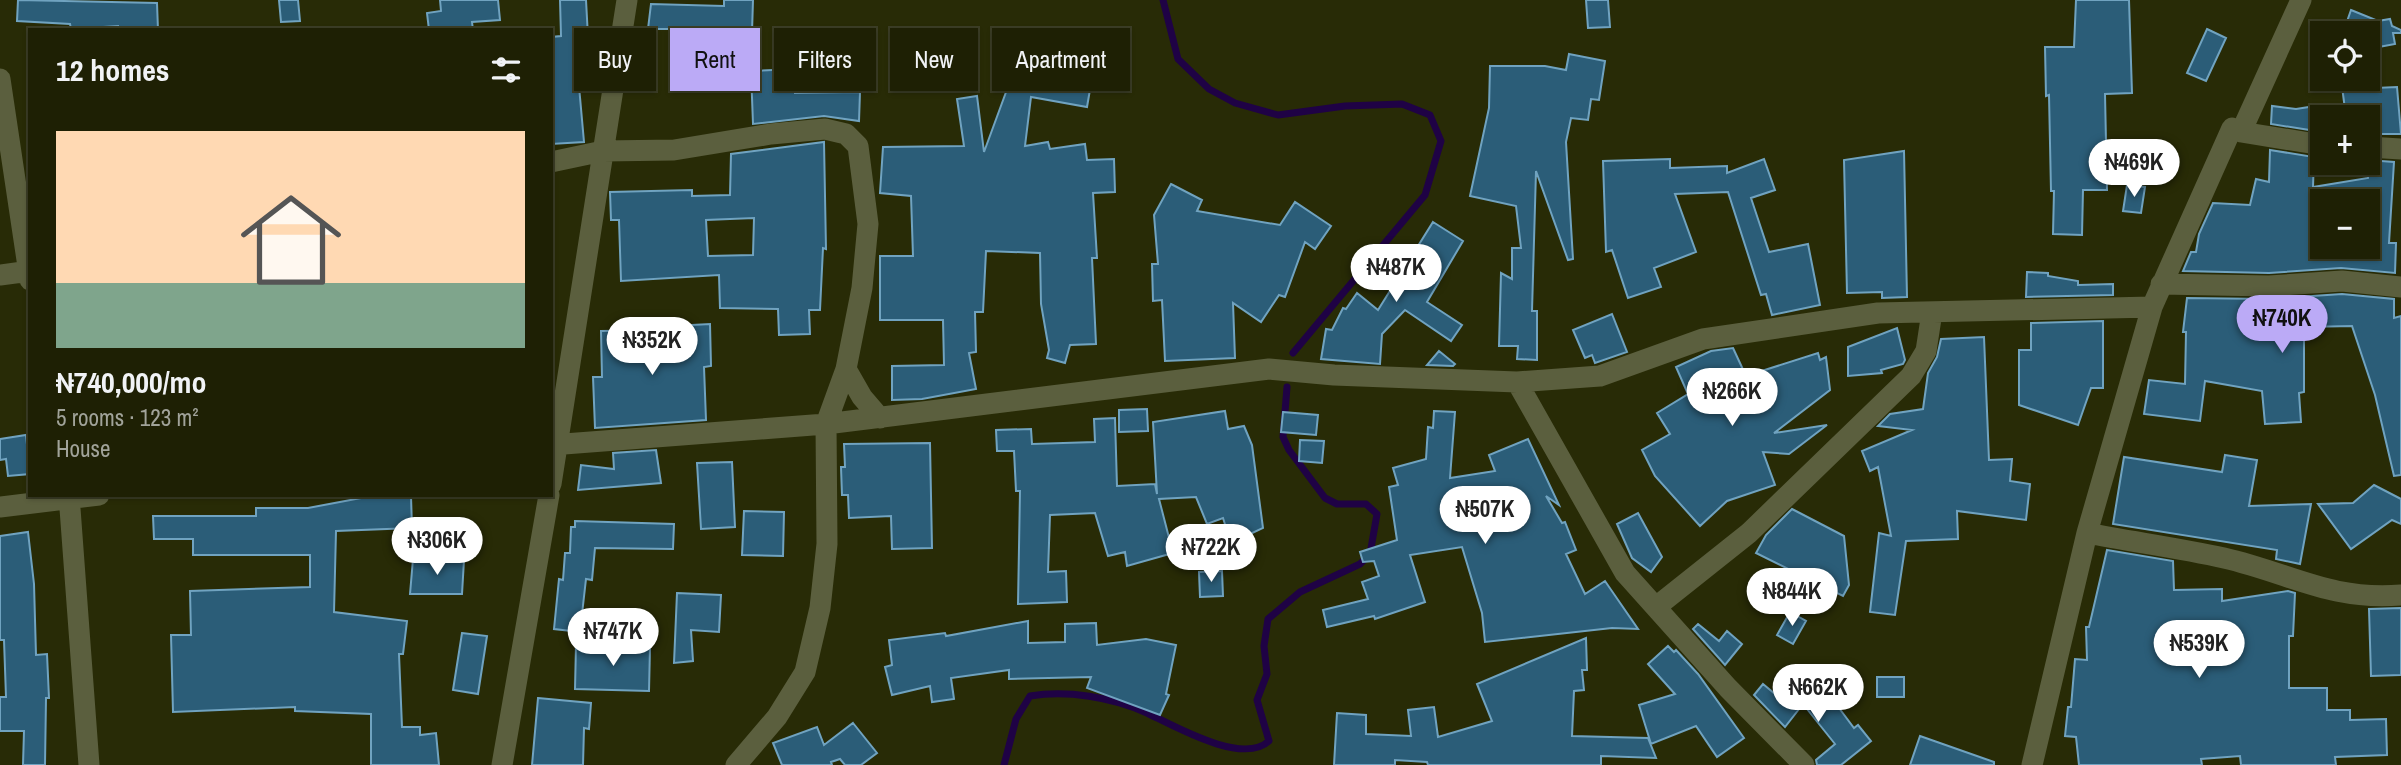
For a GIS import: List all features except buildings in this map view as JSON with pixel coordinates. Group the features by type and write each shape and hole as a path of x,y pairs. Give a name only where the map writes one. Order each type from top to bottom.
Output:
{"street":[{"path":"553,464 627,0"},
{"path":"2241,132 2301,0"},
{"path":"0,79 28,267"},
{"path":"2032,765 2087,533 2161,284 2232,128 2241,132 2310,143"},
{"path":"553,162 603,151 674,150 771,134 825,129 846,134 858,146 868,224 862,288 846,369 826,424 827,544 821,608 805,672 777,717 736,765"},
{"path":"2380,148 2401,149"},
{"path":"0,275 28,274"},
{"path":"2161,284 2269,286 2342,281 2401,287"},
{"path":"555,444 826,424 1269,369 1334,375 1517,382 1600,376 1703,338 1878,313 2152,307"},
{"path":"1656,607 1749,533 1911,376 1926,351 1932,312"},
{"path":"846,369 862,397 880,418"},
{"path":"1517,382 1625,573 1728,688 1804,765"},
{"path":"0,507 69,497 89,765"},
{"path":"502,765 549,497"},
{"path":"2087,533 2226,558 2334,593 2367,598 2401,595"}],"waterway":[{"path":"1163,0 1178,59 1209,89 1235,103 1278,115 1345,106 1402,104 1430,115 1441,141 1425,195 1293,353"},
{"path":"1004,765 1016,719 1030,696 1044,694 1089,696 1133,707 1192,735 1227,747 1258,747 1269,741 1257,700 1267,674 1264,646 1268,619 1300,592 1360,564 1370,554 1377,514 1366,504 1337,504 1325,498 1289,450 1283,437 1287,387"}]}
